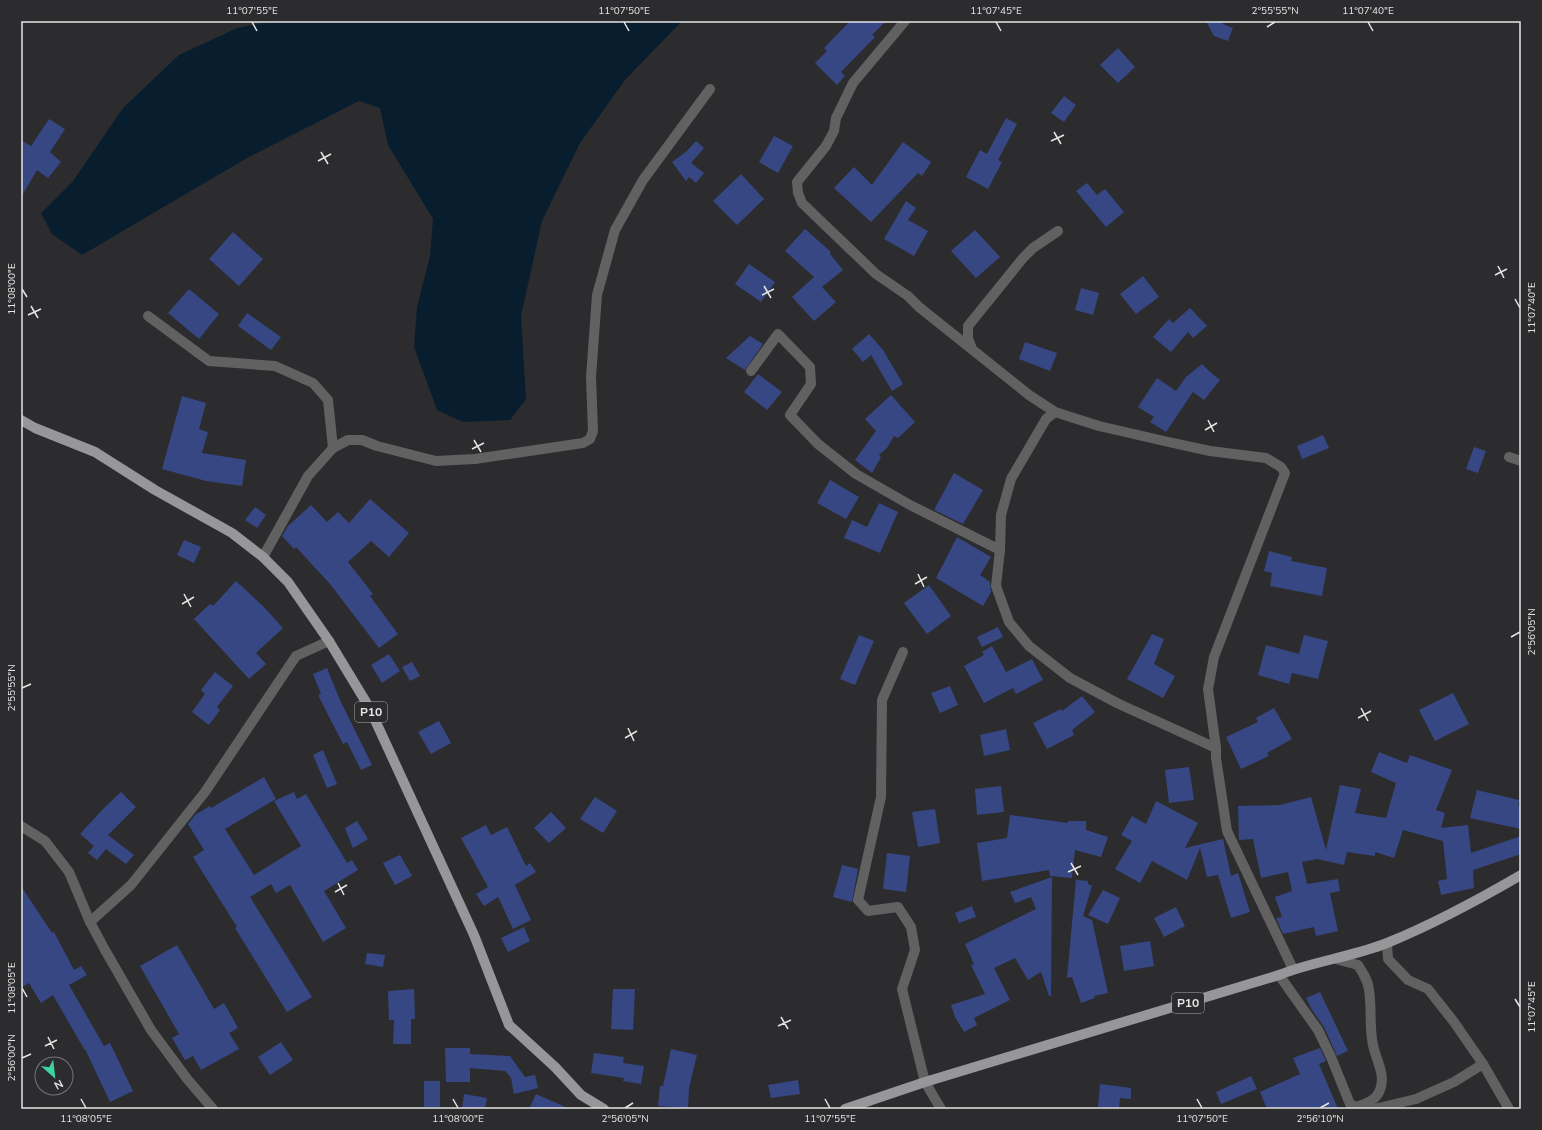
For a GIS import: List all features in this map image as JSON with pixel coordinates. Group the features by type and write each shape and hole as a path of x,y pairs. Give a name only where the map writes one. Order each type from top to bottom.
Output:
{"main road":[{"name":"P10","path":"21,420 35,428 95,452 155,490 232,533 263,557 288,582 329,641 369,707 474,935 509,1025 555,1067 582,1095 604,1109"},
{"name":"P10","path":"845,1109 925,1082 1279,975 1293,969 1336,959 1387,944 1470,904 1521,875"}],"street":[{"path":"905,21 853,83 836,118 834,131 826,146 797,182 798,193 802,203 876,274 908,296 919,307 1029,395 1055,412 1099,426 1164,442 1210,452 1266,458 1281,467 1285,473 1214,657 1208,689 1216,758 1227,830 1293,969"},
{"path":"263,557 308,476 333,448 348,440 362,440 377,446 436,461 475,459 584,443 590,439 593,431 591,377 597,295 615,230 642,180 710,89"},
{"path":"972,349 968,338 968,326 1023,258 1033,248 1058,231"},
{"path":"148,316 210,361 275,366 313,383 328,400 333,448"},
{"path":"751,371 778,334 810,367 811,384 790,415 818,444 856,474 910,505 1000,550"},
{"path":"1055,412 1046,419 1011,479 1001,515 1000,550 996,586 1009,622 1029,646 1077,681 1119,704 1216,748"},
{"path":"1509,457 1521,461"},
{"path":"90,922 131,885 206,792 296,656 329,641"},
{"path":"903,652 882,700 881,797 858,900 868,911 898,907 911,927 915,950 902,988 925,1082 941,1109"},
{"path":"21,826 44,841 69,872 90,922 104,950 152,1030 188,1080 213,1109"},
{"path":"1387,944 1388,959 1408,980 1428,988 1483,1064 1509,1109"},
{"path":"1279,975 1318,1030 1331,1057 1350,1104 1356,1107 1367,1104 1374,1099 1380,1090 1382,1075 1372,1044 1369,990 1366,977 1358,964 1336,959"},
{"path":"1374,1109 1416,1099 1454,1082 1483,1064"}],"water":[{"path":"273,21 682,21 625,80 580,143 542,221 521,316 526,399 510,420 463,422 437,410 414,347 417,307 430,256 433,219 388,145 380,108 359,101 247,158 82,255 52,234 41,213 73,181 123,108 179,55 237,28"}],"building":[{"path":"850,21 886,21 872,35 875,37 841,72 845,76 837,85 815,63 827,51 824,48"},
{"path":"1206,21 1221,21 1223,24 1233,28 1228,41 1214,36"},
{"path":"1118,48 1135,67 1118,83 1100,65"},
{"path":"1064,96 1076,105 1064,122 1051,113"},
{"path":"1006,118 1017,124 998,160 1002,162 988,189 966,177 980,150 987,154"},
{"path":"49,119 65,129 50,152 61,162 48,178 37,170 21,197 21,140 31,146"},
{"path":"774,136 793,146 778,173 759,162"},
{"path":"696,141 704,148 691,163 704,173 696,183 689,177 686,181 672,162 687,151"},
{"path":"903,142 931,162 922,176 918,173 871,222 834,188 854,167 872,185"},
{"path":"741,174 764,199 737,225 713,201"},
{"path":"1087,183 1097,195 1105,189 1124,212 1106,227 1076,191"},
{"path":"906,201 916,208 908,220 928,231 914,256 884,239"},
{"path":"805,229 831,252 830,254 843,270 822,287 836,302 814,321 792,297 814,277 785,251"},
{"path":"975,230 1000,257 976,278 951,251"},
{"path":"233,232 263,259 239,286 209,259"},
{"path":"749,264 775,282 761,302 735,284"},
{"path":"1143,276 1159,297 1136,314 1120,294"},
{"path":"1081,288 1099,293 1093,315 1075,310"},
{"path":"189,289 219,314 199,339 168,313"},
{"path":"1190,308 1207,326 1193,338 1188,332 1171,352 1153,337 1169,319 1173,323"},
{"path":"247,313 281,337 271,350 238,326"},
{"path":"869,334 883,350 903,384 892,391 871,355 863,362 852,349"},
{"path":"750,336 763,344 745,370 726,358"},
{"path":"1025,342 1057,353 1050,371 1019,359"},
{"path":"1202,364 1220,380 1204,400 1193,392 1166,432 1150,422 1154,417 1138,407 1157,378 1176,391 1186,377"},
{"path":"758,374 782,392 767,410 744,392"},
{"path":"891,395 915,422 898,438 894,436 887,448 879,455 881,457 872,473 855,460 876,431 865,419"},
{"path":"182,396 206,403 199,429 208,432 202,453 246,460 242,486 206,481 162,469"},
{"path":"1323,435 1329,448 1302,459 1297,446"},
{"path":"1474,447 1486,451 1478,473 1466,469"},
{"path":"954,473 983,490 963,524 934,510"},
{"path":"830,480 859,497 846,519 817,503"},
{"path":"370,499 409,533 389,557 371,541 348,562 373,594 370,596 398,634 379,648 330,584 296,547 294,549 282,536 288,526 311,505 327,522 338,512 349,523"},
{"path":"879,503 898,512 880,553 844,538 852,520 867,527"},
{"path":"255,507 266,515 257,528 245,520"},
{"path":"957,537 991,557 980,575 990,582 991,592 983,606 936,578"},
{"path":"184,540 201,547 194,563 177,555"},
{"path":"1269,551 1292,557 1291,561 1327,568 1322,596 1270,586 1272,573 1264,571"},
{"path":"236,581 264,607 283,628 256,653 266,664 249,679 194,619 210,604 213,606"},
{"path":"929,585 951,616 927,634 904,603"},
{"path":"998,627 1003,637 982,647 977,637"},
{"path":"1152,634 1164,639 1154,664 1175,676 1163,698 1127,679"},
{"path":"859,635 874,641 855,685 840,679"},
{"path":"1304,635 1328,641 1318,679 1292,673 1289,684 1258,675 1266,645 1299,654"},
{"path":"992,646 1006,672 1032,659 1043,680 1016,694 1013,688 984,703 964,666 984,655 982,652"},
{"path":"389,654 400,671 382,683 371,665"},
{"path":"412,662 420,676 410,681 402,667"},
{"path":"327,668 339,698 372,765 361,770 347,742 343,744 318,695 321,694 313,674"},
{"path":"215,672 233,686 217,707 220,710 209,725 192,712 205,694 201,690"},
{"path":"950,686 958,705 940,713 931,693"},
{"path":"1453,693 1469,724 1435,741 1419,710"},
{"path":"1082,696 1095,712 1072,730 1074,735 1047,749 1033,723 1061,709 1062,711"},
{"path":"1274,708 1292,739 1267,753 1269,756 1241,769 1226,737 1258,722 1256,718"},
{"path":"439,721 451,743 431,754 418,732"},
{"path":"1006,729 1010,750 984,756 980,735"},
{"path":"323,750 337,784 327,788 313,755"},
{"path":"1379,752 1407,763 1410,755 1452,770 1436,810 1445,813 1441,828 1468,825 1471,853 1521,836 1521,854 1473,870 1474,888 1441,895 1438,881 1447,879 1443,841 1403,830 1394,858 1375,852 1375,856 1347,852 1344,865 1317,859 1302,862 1307,884 1338,879 1340,891 1330,893 1338,931 1316,936 1314,927 1283,934 1276,918 1282,917 1275,897 1292,891 1288,872 1261,878 1253,839 1239,840 1238,806 1280,805 1311,797 1326,850 1340,785 1361,789 1355,813 1386,818 1396,783 1371,772"},
{"path":"1189,767 1194,800 1169,803 1165,770"},
{"path":"264,777 276,799 225,829 254,875 301,846 274,801 294,792 297,799 306,794 347,863 352,860 358,870 324,891 346,928 323,942 290,885 276,893 271,884 250,897 312,997 287,1012 235,928 237,927 193,857 204,850 188,824 195,815 210,806 211,808"},
{"path":"1001,786 1004,812 977,815 975,789"},
{"path":"1477,790 1519,800 1518,806 1521,806 1521,829 1470,818"},
{"path":"121,792 136,807 108,835 134,855 126,864 106,849 97,860 88,853 94,846 80,834"},
{"path":"595,797 617,811 603,833 580,819"},
{"path":"1156,801 1198,823 1185,848 1223,839 1231,876 1238,873 1250,912 1231,918 1218,875 1207,877 1200,848 1187,880 1152,861 1140,883 1115,869 1132,841 1121,835 1132,816 1146,824"},
{"path":"935,809 940,843 918,847 912,812"},
{"path":"551,812 566,828 549,843 534,828"},
{"path":"1010,815 1068,823 1068,821 1086,821 1086,830 1108,837 1101,857 1075,850 1072,878 1050,876 1049,870 982,881 977,843 1007,838"},
{"path":"357,821 368,839 353,848 345,828"},
{"path":"486,825 491,835 507,827 526,866 530,863 536,872 515,885 531,920 513,929 498,897 484,906 476,894 488,887 461,838"},
{"path":"887,853 910,856 906,892 883,889"},
{"path":"400,855 412,876 395,885 383,863"},
{"path":"842,865 858,869 852,902 833,897"},
{"path":"1052,877 1051,996 1049,996 1041,972 1028,980 1015,958 994,968 1010,1000 974,1018 977,1025 964,1032 955,1017 951,1005 985,994 971,965 974,964 965,944 1036,909 1031,897 1015,903 1010,892"},
{"path":"1076,880 1088,881 1088,884 1092,886 1083,916 1092,920 1108,993 1094,996 1095,998 1081,1003 1072,977 1067,978"},
{"path":"21,886 52,933 54,932 74,970 81,966 87,975 69,985 104,1046 110,1043 133,1091 110,1102 85,1049 53,995 41,1003 29,983 21,988"},
{"path":"1103,890 1120,898 1108,924 1088,915"},
{"path":"972,906 976,917 959,923 955,913"},
{"path":"1176,907 1185,926 1164,937 1154,918"},
{"path":"524,927 530,941 508,952 501,938"},
{"path":"1150,941 1154,966 1124,971 1120,946"},
{"path":"177,945 214,1009 224,1003 238,1028 229,1033 239,1049 201,1070 193,1056 185,1060 172,1038 179,1034 140,966"},
{"path":"367,953 385,955 383,967 365,964"},
{"path":"414,989 415,1019 411,1019 411,1044 393,1044 394,1020 389,1020 388,991"},
{"path":"613,989 635,989 633,1030 611,1029"},
{"path":"1320,992 1348,1051 1337,1056 1324,1027 1312,1010 1306,998"},
{"path":"281,1042 293,1060 270,1075 258,1057"},
{"path":"445,1048 470,1048 470,1054 510,1056 525,1077 535,1075 538,1088 514,1094 511,1078 505,1071 470,1068 470,1082 446,1082"},
{"path":"1320,1048 1326,1061 1319,1064 1338,1109 1267,1109 1260,1092 1300,1074 1293,1058"},
{"path":"671,1049 697,1055 689,1088 688,1108 658,1106 660,1086 663,1086"},
{"path":"594,1053 624,1057 623,1063 644,1066 641,1084 623,1081 624,1078 591,1073"},
{"path":"1251,1076 1257,1089 1221,1104 1216,1092"},
{"path":"798,1080 800,1094 771,1098 768,1085"},
{"path":"424,1081 440,1081 440,1107 424,1107"},
{"path":"1100,1084 1131,1088 1131,1099 1120,1098 1119,1108 1098,1107"},
{"path":"464,1094 487,1098 485,1109 462,1109"},
{"path":"536,1094 570,1109 529,1109"}]}
